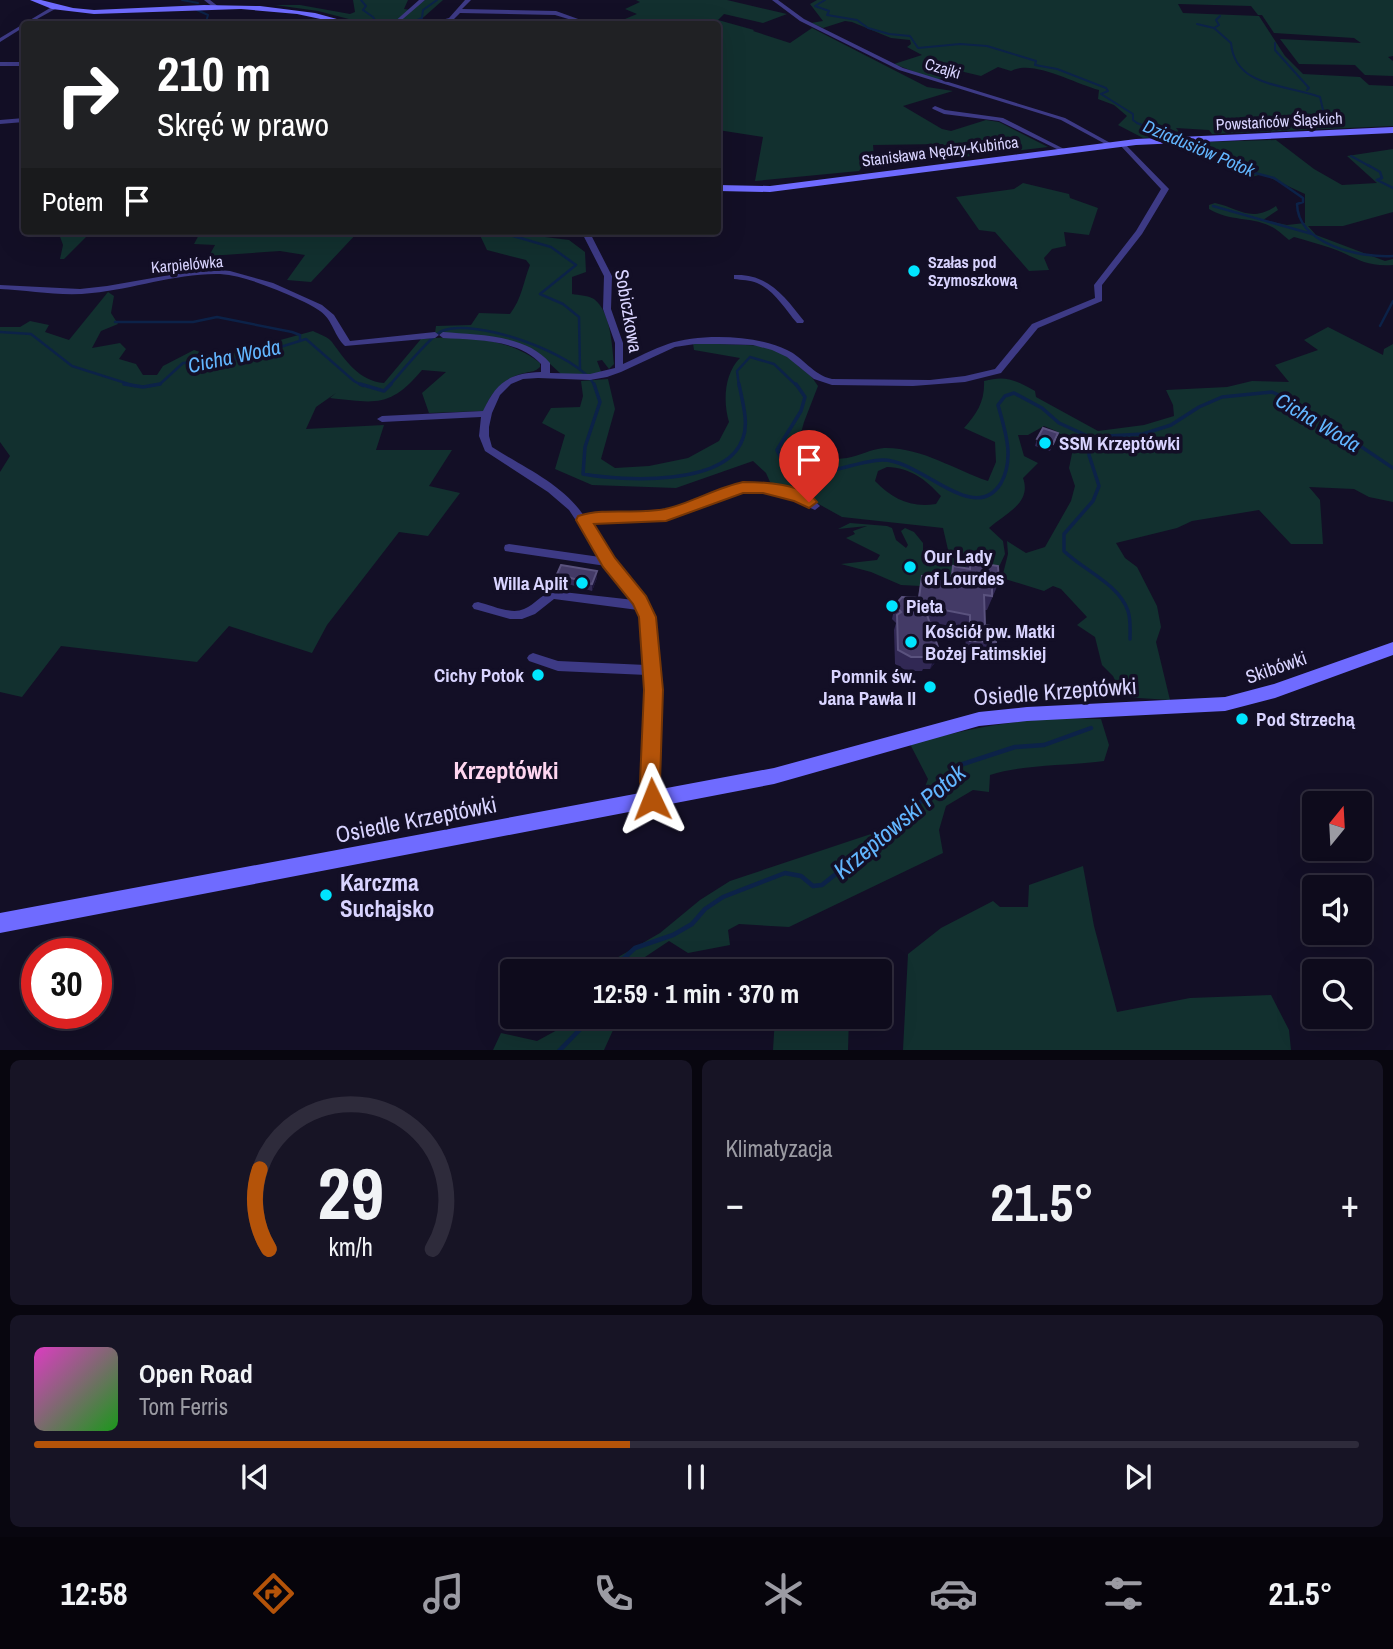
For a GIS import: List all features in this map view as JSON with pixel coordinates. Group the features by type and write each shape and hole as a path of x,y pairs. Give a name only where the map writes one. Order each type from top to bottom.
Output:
{"street":[{"path":"34,0 55,7 99,11 216,7 296,12 337,21"},
{"path":"207,0 216,7"},
{"path":"398,21 422,0"},
{"path":"444,21 452,19 468,0"},
{"name":"Czajki","path":"775,0 803,20 901,69 1055,116 1111,145"},
{"path":"32,21 55,7"},
{"path":"458,11 556,13 580,21"},
{"path":"0,40 21,27"},
{"path":"0,64 21,64"},
{"path":"934,108 943,112 1001,119 1065,151"},
{"path":"0,122 21,120"},
{"name":"Powstańców Śląskich","path":"1166,140 1393,130"},
{"name":"Stanisława Nędzy-Kubińca","path":"721,188 770,189 1166,140"},
{"path":"619,367 665,347 691,341 770,346 789,355 803,368 827,381 913,385 998,371 1035,326 1099,299 1098,285 1139,232 1165,189 1122,144"},
{"name":"Sobiczkowa","path":"487,414 495,396 512,380 527,374 575,378 609,374 619,367 619,343 607,309 608,276 587,235"},
{"name":"Karpielówka","path":"0,287 82,291 199,274 230,273 321,308 337,323 341,338 348,344 439,335 495,340 522,347 544,362 547,368 545,375"},
{"path":"737,277 763,281 771,286 800,321"},
{"path":"382,419 487,414 484,434 488,449 564,497 583,520 609,562 644,606 653,670 650,782 652,799"},
{"path":"583,520 603,516 666,515 722,492 743,487 763,487 799,496 816,506"},
{"path":"509,548 609,562"},
{"path":"478,606 520,616 554,595 644,606"},
{"name":"Skibówki","path":"1169,709 1217,705 1262,696 1393,648"},
{"path":"533,658 558,666 653,670"},
{"name":"Osiedle Krzeptówki","path":"0,923 807,768 979,719 1027,714 1169,709"}],"green space":[{"path":"353,0 408,0 404,9 411,10 425,0 443,0 419,21 356,21 318,11 275,5 300,5 350,14 355,12"},
{"path":"636,0 727,0 787,14 763,23 724,14 718,20 790,43 812,28 927,87 953,91 903,106 942,129 951,131 986,120 999,122 1048,147 954,158 943,144 873,145 874,157 869,157 859,171 755,181 763,137 721,130 721,21 620,21 637,14 625,9 640,2"},
{"path":"817,0 1393,0 1393,56 1388,57 1393,61 1393,76 1365,75 1355,65 1299,64 1280,39 1361,43 1354,38 1274,33 1262,15 1258,15 1251,6 1178,4 1183,13 1259,16 1285,56 1303,74 1360,77 1369,85 1393,86 1393,126 1212,134 1209,130 1176,128 1183,136 1143,138 1118,125 1127,116 1114,105 1098,99 1099,90 1042,70 1020,68 1011,71 998,67 981,76 960,71 936,80 894,64 922,55 907,47 911,44 910,40 891,38 852,22 845,21 823,28 811,23 823,21 810,4"},
{"path":"1276,140 1314,169 1342,185 1377,183 1347,156 1393,149 1393,212 1343,226 1308,226 1316,235 1385,261 1393,259 1393,265 1367,263 1294,237 1289,240 1262,223 1225,216 1209,209 1209,205 1215,203 1252,214 1276,206 1278,210 1263,220 1287,225 1305,223 1305,194 1262,174 1252,177 1240,173 1222,157 1181,149 1170,143"},
{"path":"1023,183 1069,194 1070,198 1098,208 1089,235 1064,232 1066,246 1052,249 1044,258 1049,270 1029,271 995,232 979,230 956,197 1014,189"},
{"path":"59,235 88,235 64,259 60,259 63,245"},
{"path":"199,235 355,235 311,282 287,280 305,255 280,251 209,256 215,245 194,244"},
{"path":"480,235 529,235 569,240 585,252 586,272 572,277 572,294 587,296 600,305 610,330 614,364 609,369 602,360 597,361 602,374 561,374 536,351 519,344 435,333 436,326 471,325 479,313 510,314 514,308 530,265 526,260 487,250"},
{"path":"108,292 114,296 111,313 118,324 101,331 92,348 120,343 126,349 119,359 136,364 143,375 157,375 163,366 194,350 209,355 230,354 313,331 330,340 360,374 384,383 421,339 451,337 499,343 528,354 540,363 540,367 505,382 494,392 484,411 429,413 422,393 446,372 422,370 391,397 371,401 330,398 336,393 316,407 306,429 384,425 376,450 452,450 429,486 460,493 428,536 399,532 327,625 312,653 229,626 197,662 61,646 22,697 0,692 0,472 10,456 0,442 0,327 20,327 30,321 49,325 45,332 69,340"},
{"path":"1328,327 1383,355 1384,349 1393,344 1393,502 1369,497 1354,489 1309,487 1320,500 1323,544 1291,544 1259,510 1192,521 1177,528 1116,543 1125,558 1137,567 1157,606 1161,627 1156,642 1170,700 1123,697 1113,676 1102,665 1095,637 1077,625 1087,617 1061,589 1053,586 1044,591 1002,578 1008,554 1007,541 1026,553 1045,547 1071,501 1075,486 1069,468 1074,444 1056,431 1044,426 1028,435 1018,435 1024,456 1038,463 1023,478 1025,487 1021,501 989,528 1003,541 1005,554 998,569 962,572 941,587 901,585 871,572 841,564 877,560 880,555 846,538 855,534 853,531 867,526 838,529 850,523 887,526 892,528 896,540 906,548 908,545 901,531 905,528 914,532 923,543 923,553 941,559 949,554 943,528 842,517 806,497 770,482 766,473 753,461 676,488 592,485 555,469 565,435 542,423 551,408 580,407 583,396 581,381 608,379 615,409 601,459 615,468 649,466 688,458 719,441 729,422 726,388 731,372 740,358 694,350 693,343 770,346 787,353 818,386 792,465 847,458 884,448 898,449 924,455 988,481 996,462 995,442 964,428 979,407 984,381 1005,379 1022,384 1035,391 1036,397 1098,431 1144,425 1174,416 1173,405 1166,390 1227,387 1252,381 1289,382 1275,365 1318,350 1304,340","holes":["887,467 910,472 929,484 941,496 936,504 918,505 903,501 888,493 875,481 878,471"]},
{"path":"1059,718 1101,719 1109,745 1104,761 1031,767 990,775 989,792 973,790 946,806 939,830 943,853 789,927 739,924 728,930 730,945 688,953 669,941 642,959 615,959 660,933 700,900 730,881 880,831 918,806 928,779 910,744 984,727"},
{"path":"1083,866 1094,926 1117,1012 1190,998 1271,995 1289,1030 1291,1050 903,1050 908,954 941,928 993,901 1000,907 1028,907 1029,885"},
{"path":"559,1029 614,1029 604,1050 493,1050 501,1033 537,1041"},
{"path":"774,1029 849,1029 848,1050 773,1050"}],"building":[{"path":"1043,428 1058,433 1053,444 1037,439"},
{"path":"970,555 991,558 991,565 998,566 999,582 992,581 992,596 984,595 985,625 997,627 996,642 970,641 970,615 924,606 939,650 935,655 911,657 898,650 897,615 901,612 895,605 902,597 919,598 922,576 952,577 953,566 970,569"},
{"path":"561,565 597,571 592,584 557,574"}],"waterway":[{"path":"182,0 198,3"},
{"path":"361,0 366,6 363,10 375,21"},
{"path":"415,21 422,18 423,10 437,0"},
{"name":"Dziadusiów Potok","path":"825,0 815,6 829,11 827,15 857,20 868,28 889,34 910,36 918,48 960,44 987,46 1036,61 1035,65 1057,69 1106,88 1108,91 1101,94 1133,114 1133,120 1137,123 1177,139"},
{"path":"197,10 208,15 206,21"},
{"path":"1214,28 1219,25 1216,20 1220,16"},
{"path":"1197,24 1214,28"},
{"path":"1214,28 1231,43 1235,58 1242,69 1252,76 1264,82 1320,97 1327,127"},
{"path":"1275,43 1275,50 1309,88 1307,90"},
{"name":"Dziadusiów Potok","path":"1184,142 1222,155 1241,167"},
{"path":"1351,156 1371,167"},
{"path":"1368,165 1380,172 1382,178 1377,180 1393,188"},
{"name":"Dziadusiów Potok","path":"1241,167 1274,178 1303,198 1303,202 1297,204 1300,218 1308,230 1319,239 1349,251 1393,256"},
{"path":"1213,206 1312,234"},
{"path":"510,235 551,247 576,265 540,294 563,304 579,317 580,370"},
{"path":"1380,326 1393,301"},
{"path":"115,322 193,322 217,317 292,332 300,335 300,340"},
{"name":"Cicha Woda","path":"389,386 437,334 457,328 500,334 548,351 569,362 594,385"},
{"name":"Cicha Woda","path":"0,332 31,334 72,366 133,385"},
{"name":"Cicha Woda","path":"160,384 183,363 245,358 306,339 363,386"},
{"name":"Cicha Woda","path":"739,386 737,371 750,357 774,364 797,386"},
{"name":"Cicha Woda","path":"124,384 133,385"},
{"name":"Cicha Woda","path":"133,385 160,384"},
{"name":"Cicha Woda","path":"150,386 160,384"},
{"name":"Cicha Woda","path":"360,384 384,391 389,386"},
{"name":"Cicha Woda","path":"594,385 600,402 585,447 583,474 647,479 696,473 717,465 733,454 745,432 739,384"},
{"name":"Cicha Woda","path":"796,384 805,397 801,411 777,450 786,463 796,470 809,473 882,460 913,469 962,495 976,498 990,495 1001,483 1008,454 998,405 1005,396 1014,393 1042,408 1059,423 1090,437"},
{"name":"Cicha Woda","path":"1090,437 1143,434 1171,425 1199,407 1222,397 1272,392 1295,402 1393,468"},
{"name":"Krzeptowski Potok","path":"1090,437 1089,455 1099,486 1093,501 1064,534 1064,551 1117,593 1130,618 1130,639"},
{"name":"Krzeptowski Potok","path":"623,959 635,948 673,935 692,924 705,909 723,897 785,873 801,876 813,886 822,885 896,826 957,766 1015,747 1044,745 1091,728"},
{"name":"Krzeptowski Potok","path":"560,1050 580,1029"}],"place":[{"name":"Szałas pod Szymoszkową","path":"914,271"},
{"name":"SSM Krzeptówki","path":"1045,443"},
{"name":"Our Lady of Lourdes","path":"910,567"},
{"name":"Willa Aplit","path":"582,583"},
{"name":"Pieta","path":"892,606"},
{"name":"Kościół pw. Matki Bożej Fatimskiej","path":"911,642"},
{"name":"Cichy Potok","path":"538,675"},
{"name":"Pomnik św. Jana Pawła II","path":"930,687"},
{"name":"Pod Strzechą","path":"1242,719"},
{"name":"Karczma Suchajsko","path":"326,895"}],"district":[{"name":"Krzeptówki","path":"506,770"}],"route":[{"path":"652,799 650,782 654,690 647,617 644,606 609,562 583,520 603,516 666,515 722,492 743,487 763,487 799,496 809,502"}]}
